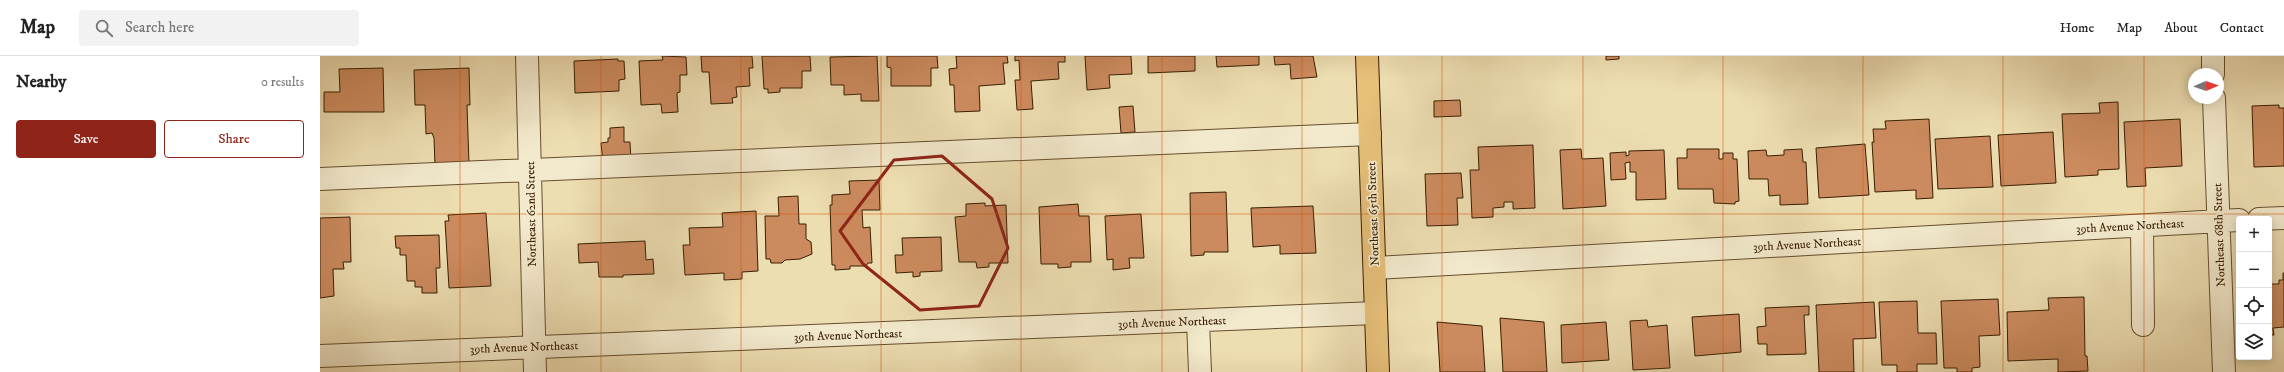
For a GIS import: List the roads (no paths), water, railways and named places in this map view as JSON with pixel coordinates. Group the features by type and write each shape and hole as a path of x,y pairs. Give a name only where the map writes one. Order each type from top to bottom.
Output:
{"main road":[{"name":"Northeast 65th Street","path":"1367,56 1378,372"}],"street":[{"name":"Northeast 62nd Street","path":"527,56 535,372"},
{"path":"2212,56 2213,68"},
{"name":"Northeast 68th Street","path":"2215,104 2229,221 2224,372"},
{"path":"320,179 1370,134"},
{"path":"2272,218 2284,218"},
{"name":"39th Avenue Northeast","path":"1375,268 2229,221"},
{"path":"2142,226 2143,325"},
{"name":"39th Avenue Northeast","path":"320,356 1376,313"},
{"path":"1198,321 1200,372"}]}
